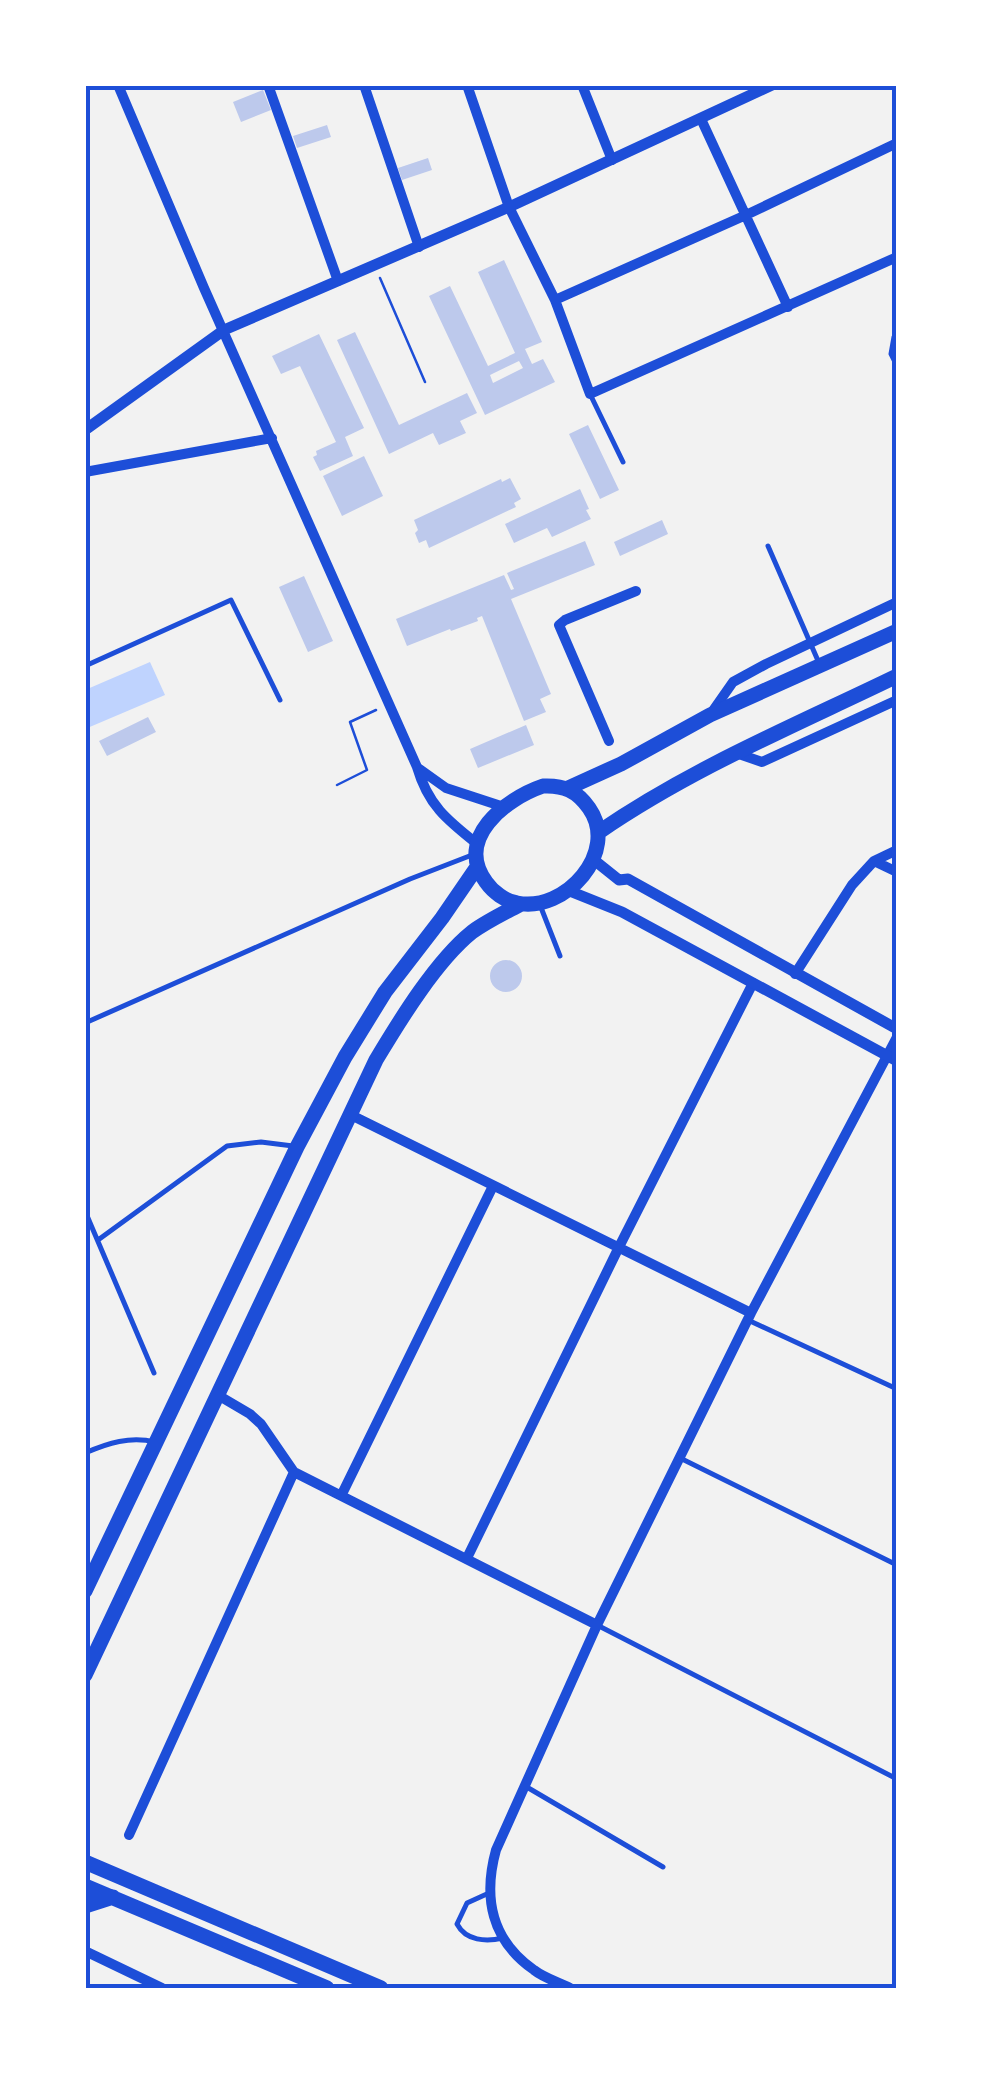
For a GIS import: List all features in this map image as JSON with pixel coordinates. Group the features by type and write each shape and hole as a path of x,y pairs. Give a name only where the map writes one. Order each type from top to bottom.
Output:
{"main road":[{"path":"568,788 621,764 710,714 897,631"},
{"path":"599,832 681,780 897,676"},
{"path":"85,1590 297,1147 362,1026 442,918 476,855 482,831 520,796 543,786 556,786 568,788 582,798 594,815 599,832 594,860 584,875 567,890 539,903 521,904 494,892 476,855"},
{"path":"85,1675 349,1114 394,1029 472,932 521,904"},
{"path":"88,1862 382,1988"},
{"path":"88,1888 327,1988"},
{"path":"85,1906 113,1898"}],"street":[{"path":"118,85 425,791 476,855"},
{"path":"268,85 338,281"},
{"path":"364,85 419,246"},
{"path":"467,85 510,207 555,300 590,394 897,256"},
{"path":"582,85 612,160"},
{"path":"85,428 224,330 510,207 772,85"},
{"path":"701,119 788,307"},
{"path":"555,300 897,144"},
{"path":"85,472 272,438"},
{"path":"609,740 559,625 636,591"},
{"path":"710,714 733,682 897,602"},
{"path":"736,753 762,762 897,700"},
{"path":"417,768 458,793 504,807"},
{"path":"796,974 852,885 874,862 897,850"},
{"path":"570,1988 536,1972 503,1938 492,1915 489,1893 496,1850 598,1625 749,1316 892,1058 897,1033 628,879 619,880 594,860"},
{"path":"874,862 897,872"},
{"path":"567,890 622,912 892,1058"},
{"path":"467,1558 753,983"},
{"path":"349,1114 749,1316"},
{"path":"342,1494 493,1186"},
{"path":"216,1394 261,1424 294,1472 598,1625"},
{"path":"129,1835 294,1472"},
{"path":"85,1952 162,1988"}],"lane":[{"path":"897,334 891,354 897,366"},
{"path":"590,394 623,462"},
{"path":"768,546 820,666"},
{"path":"85,666 231,600 280,700"},
{"path":"85,1023 373,895 476,855"},
{"path":"539,903 560,956"},
{"path":"98,1240 227,1146 261,1142 297,1147"},
{"path":"85,1211 154,1374"},
{"path":"749,1316 897,1389"},
{"path":"85,1452 132,1439 156,1442"},
{"path":"680,1458 897,1565"},
{"path":"598,1625 897,1779"},
{"path":"525,1786 663,1867"},
{"path":"489,1893 466,1903 457,1924 461,1932 473,1938 487,1942 503,1938"}],"path":[{"path":"374,266 425,382"},
{"path":"337,784 367,770 350,722 390,704"}],"water":[{"path":"150,662 165,695 85,729 85,690"}],"building":[{"path":"263,90 271,110 241,122 233,102"},
{"path":"327,125 331,137 297,148 293,136"},
{"path":"428,158 432,170 402,180 398,168"},
{"path":"504,260 542,342 525,349 532,364 543,359 555,382 485,415 429,296 450,286 488,366 515,353 478,272","holes":["519,361 523,368 493,383 490,375"]},
{"path":"355,332 399,425 467,393 477,413 460,421 466,433 439,445 433,433 389,454 337,340"},
{"path":"319,334 364,428 345,437 353,456 320,471 313,457 316,451 336,442 300,366 281,374 272,356"},
{"path":"588,425 619,490 600,499 569,434"},
{"path":"364,456 383,496 342,516 323,476"},
{"path":"510,478 521,499 514,503 516,507 429,548 426,540 419,543 414,520"},
{"path":"580,489 591,519 552,537 547,528 514,543 505,524"},
{"path":"662,520 668,534 620,556 614,542"},
{"path":"585,541 595,565 511,599 551,694 540,699 546,712 524,721 482,616 478,621 407,646 396,619 504,575 511,590 514,589 507,573"},
{"path":"304,576 333,641 308,652 279,587"},
{"path":"148,717 156,732 107,756 99,741"},
{"path":"526,725 534,745 478,768 470,749"},
{"path":"506,960 517,965 522,976 517,987 506,992 495,987 490,976 495,965"}]}
